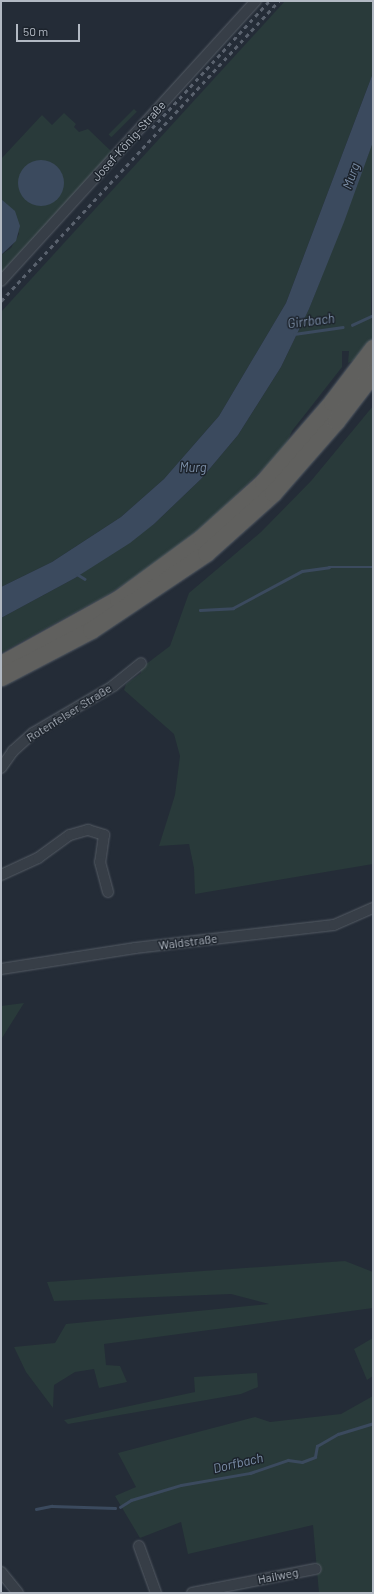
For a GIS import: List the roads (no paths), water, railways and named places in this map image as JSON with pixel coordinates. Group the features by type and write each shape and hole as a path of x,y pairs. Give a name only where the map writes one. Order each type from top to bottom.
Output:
{"highway":[{"path":"1,664 118,598 201,538 264,482 332,402 373,348"},
{"path":"1,677 91,630 206,553 273,493 336,421 373,373"}],"street":[{"name":"Josef-König-Straße","path":"1,281 256,1"},
{"name":"Rotenfelser Straße","path":"1,768 12,751 33,733 113,686 141,664"},
{"path":"1,875 38,858 70,835 88,830 104,835 100,862 108,892"},
{"name":"Waldstraße","path":"1,969 135,948 334,925 373,908"},
{"path":"139,1546 156,1593"},
{"name":"Hailweg","path":"192,1593 316,1569"},
{"path":"1,1572 18,1593"}],"water":[{"name":"Murg","path":"373,73 373,142 344,222 309,309 281,367 238,435 201,479 154,524 130,543 75,578 1,618 1,587 52,562 121,517 164,479 219,416 286,303"},
{"path":"41,160 54,164 60,170 64,183 60,196 54,202 41,206 28,202 22,196 18,183 22,170 28,164"},
{"path":"1,199 15,211 20,226 16,241 1,255"}],"waterway":[{"name":"Girrbach","path":"352,325 373,315"},
{"name":"Girrbach","path":"294,334 343,327"},
{"path":"200,610 233,608 302,571 329,567 373,567"},
{"path":"77,574 85,579"},
{"name":"Dorfbach","path":"120,1507 131,1500 181,1485 250,1473 288,1460 302,1462 315,1457 317,1446 338,1434 373,1423"},
{"name":"Dorfbach","path":"36,1509 52,1506 115,1508"}],"railway":[{"path":"152,128 269,1"},
{"path":"1,301 279,1"}]}
